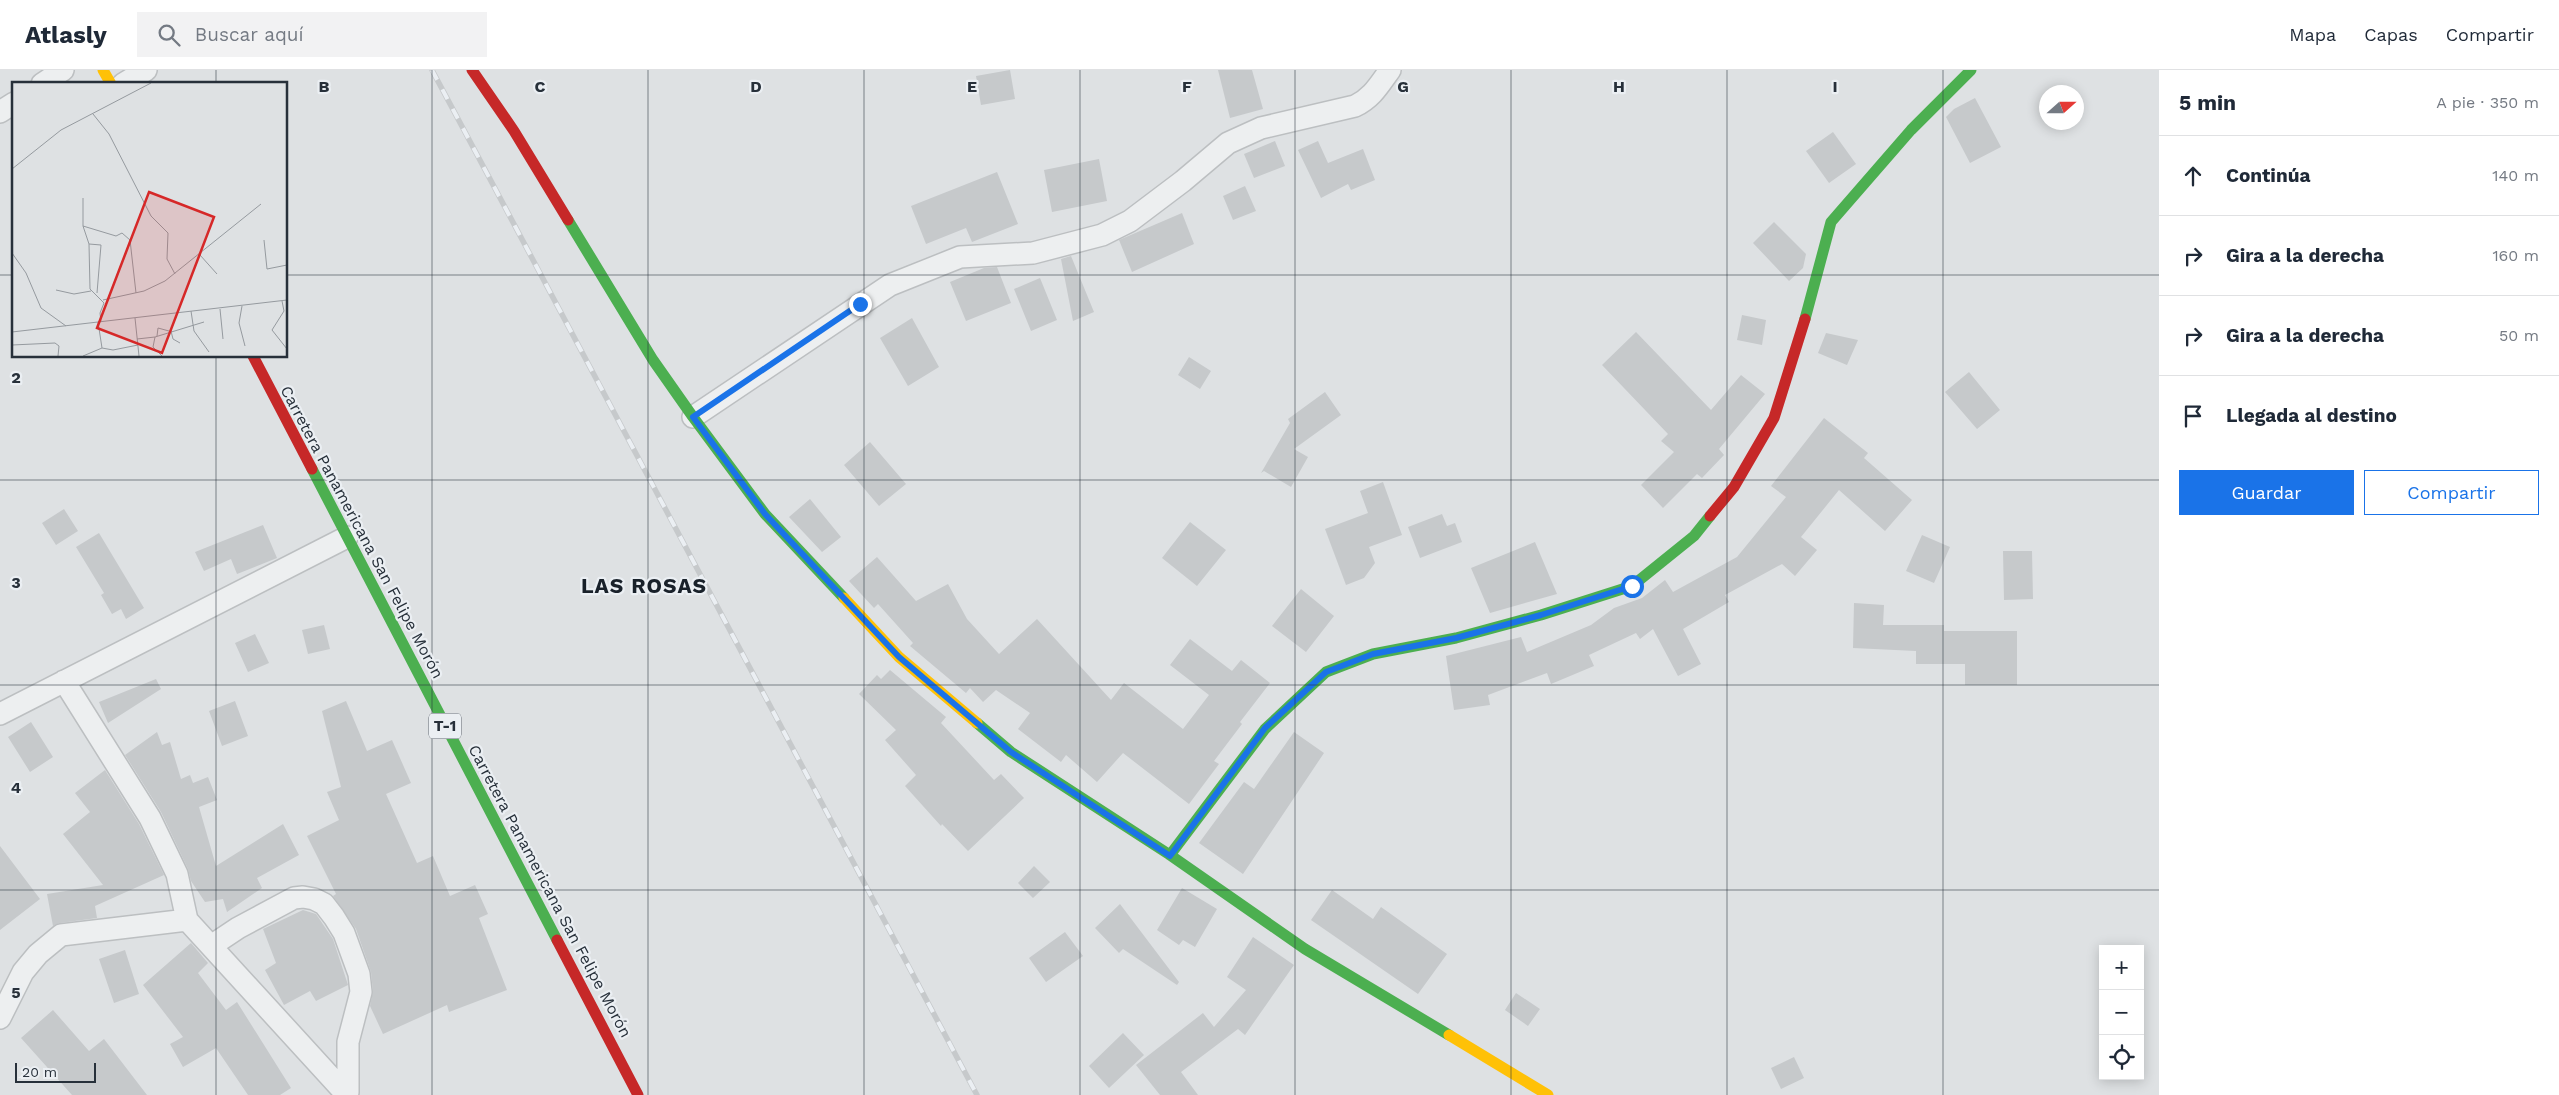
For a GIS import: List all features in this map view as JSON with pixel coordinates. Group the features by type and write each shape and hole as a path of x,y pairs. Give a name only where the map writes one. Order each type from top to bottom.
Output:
{"street":[{"path":"45,82 63,70"},
{"path":"104,70 110,82"},
{"path":"126,82 146,70"},
{"path":"472,70 514,131 653,360 693,417 765,514 899,657 1011,752 1170,856 1305,949 1548,1095"},
{"path":"693,417 890,285 960,257 1033,253 1102,235 1138,215 1183,181 1228,143 1261,128 1355,106 1374,93 1390,70"},
{"path":"1170,856 1265,728 1326,672 1373,654 1456,638 1541,615 1632,586 1694,536 1734,486 1774,418 1802,331 1831,222 1911,130 1971,70"},
{"path":"0,112 12,103"},
{"name":"Carretera Panamericana San Felipe Morón","path":"253,358 638,1095"},
{"path":"0,714 347,537"},
{"path":"64,681 150,818 177,874 187,920 345,1094 348,1092 348,1042 361,992 355,959 344,933 324,904 303,897 294,898 238,928 211,946"},
{"path":"0,1018 23,972 38,954 61,935 187,920"}],"building":[{"path":"1010,70 1015,99 981,105 976,76"},
{"path":"1218,70 1252,70 1263,109 1230,118"},
{"path":"1975,98 2001,147 1970,163 1946,117 1954,109"},
{"path":"1833,132 1856,164 1829,183 1806,151"},
{"path":"1275,141 1285,166 1254,178 1244,154"},
{"path":"1318,141 1328,163 1363,149 1375,180 1351,190 1348,184 1321,198 1298,150"},
{"path":"1099,159 1107,201 1052,212 1044,170"},
{"path":"997,172 1018,224 972,242 966,228 926,244 911,206"},
{"path":"1245,186 1256,211 1233,220 1223,196"},
{"path":"1182,213 1194,244 1132,272 1119,240"},
{"path":"1774,222 1806,254 1803,268 1789,281 1753,243"},
{"path":"1071,256 1094,312 1073,321 1061,259"},
{"path":"997,267 1011,303 966,321 950,282 984,268"},
{"path":"1040,278 1057,320 1031,331 1014,289"},
{"path":"1742,315 1766,320 1762,345 1737,340"},
{"path":"912,318 939,367 908,386 880,338"},
{"path":"1636,332 1711,410 1741,375 1765,394 1719,449 1724,455 1702,478 1697,474 1663,508 1641,485 1674,452 1661,441 1668,434 1602,365"},
{"path":"1826,333 1858,340 1847,365 1818,353"},
{"path":"1189,357 1211,371 1200,389 1178,375"},
{"path":"1969,372 2000,410 1977,429 1945,392"},
{"path":"1325,392 1341,415 1294,449 1308,457 1291,487 1264,471 1261,473 1290,423 1288,419"},
{"path":"1824,418 1868,453 1864,458 1912,500 1885,531 1839,490 1801,537 1817,550 1795,576 1782,564 1725,595 1729,602 1683,629 1701,664 1678,676 1653,629 1640,639 1636,633 1589,655 1594,666 1551,684 1547,673 1488,695 1490,705 1454,710 1446,656 1521,637 1527,652 1591,625 1614,608 1642,598 1665,580 1673,592 1737,557 1786,497 1771,486"},
{"path":"870,442 906,484 879,506 844,465"},
{"path":"1383,482 1402,535 1369,547 1375,563 1364,578 1346,585 1325,529 1368,513 1360,491"},
{"path":"810,499 841,537 822,552 789,517"},
{"path":"64,509 78,531 56,545 42,523"},
{"path":"1442,514 1447,526 1455,523 1462,542 1420,558 1408,527"},
{"path":"1190,522 1226,550 1197,586 1162,558"},
{"path":"263,525 277,558 237,574 231,559 204,571 195,552"},
{"path":"99,533 144,608 126,619 121,609 112,614 101,595 104,593 76,547"},
{"path":"1922,535 1950,547 1934,583 1906,571"},
{"path":"1535,542 1557,594 1490,613 1471,568"},
{"path":"2003,551 2032,551 2033,599 2004,600"},
{"path":"877,557 916,601 948,584 967,619 999,654 1037,619 1111,700 1124,683 1183,729 1209,695 1170,665 1190,639 1232,671 1241,660 1270,683 1240,722 1242,724 1214,761 1219,764 1189,804 1123,753 1097,782 1066,755 1061,762 1018,729 1030,713 996,690 983,702 970,688 966,693 910,646 913,643 878,604 874,608 849,581"},
{"path":"1301,589 1334,616 1306,652 1272,626"},
{"path":"1854,603 1884,605 1883,625 1944,625 1944,631 2017,631 2017,685 1965,685 1965,664 1916,664 1916,651 1853,648"},
{"path":"324,625 330,649 308,654 302,630"},
{"path":"255,634 269,663 248,672 235,643"},
{"path":"890,670 946,717 941,723 994,780 1001,774 1024,798 968,851 942,824 941,826 905,786 916,775 885,740 896,730 859,694 877,675 881,679"},
{"path":"156,679 161,689 108,723 99,702"},
{"path":"235,701 248,736 222,746 209,711"},
{"path":"346,701 367,751 392,740 411,783 386,794 417,863 433,856 450,896 475,885 488,914 479,918 507,990 449,1012 447,1005 383,1034 370,1006 373,991 371,972 356,929 333,896 336,894 307,836 339,820 327,792 341,787 322,711"},
{"path":"31,722 53,757 30,772 8,737"},
{"path":"157,732 162,745 170,742 181,779 190,775 193,783 208,777 217,800 199,807 216,866 283,824 299,855 257,878 262,888 227,912 223,899 205,902 191,881 188,869 161,812 125,755"},
{"path":"1294,732 1324,753 1243,874 1199,843 1244,782 1254,789"},
{"path":"105,770 139,824 164,875 95,906 97,918 60,923 53,926 47,894 103,885 63,834 90,812 75,793"},
{"path":"0,846 40,899 0,930"},
{"path":"1034,866 1050,882 1033,898 1018,883"},
{"path":"1182,888 1217,909 1195,947 1183,940 1179,945 1157,930"},
{"path":"1332,890 1373,919 1381,907 1447,954 1418,994 1311,920"},
{"path":"1120,904 1179,982 1177,985 1123,949 1119,953 1095,928"},
{"path":"303,910 316,914 333,939 348,985 316,1001 310,991 284,1005 265,970 276,963 263,929"},
{"path":"1065,932 1083,956 1046,982 1029,958"},
{"path":"1253,937 1294,965 1245,1035 1238,1029 1181,1072 1198,1095 1160,1095 1136,1065 1203,1013 1214,1027 1246,990 1227,977"},
{"path":"191,943 208,963 198,973 226,1010 237,1002 291,1088 280,1095 248,1095 216,1048 183,1067 170,1044 183,1037 143,985"},
{"path":"125,950 139,994 114,1003 99,959"},
{"path":"1516,993 1540,1009 1528,1026 1505,1010"},
{"path":"53,1010 89,1051 104,1039 147,1095 72,1095 21,1038"},
{"path":"1123,1033 1144,1055 1109,1088 1089,1066"},
{"path":"1794,1057 1804,1078 1781,1089 1771,1068"}],"railway":[{"path":"432,70 977,1095"}],"traffic: fast":[{"path":"1805,319 1831,222 1911,130 1971,70"},
{"path":"568,220 653,360 693,417 765,514 844,598"},
{"path":"312,469 557,940"},
{"path":"1170,855 1265,729 1326,672 1373,654 1456,638 1541,615 1632,586 1694,536 1710,516"},
{"path":"977,723 1011,752 1170,855 1305,949 1449,1035"}],"traffic: slow":[{"path":"103,70 110,82"},
{"path":"844,598 899,657 977,723"},
{"path":"1449,1035 1548,1095"}],"traffic: jam":[{"path":"472,70 514,131 568,220"},
{"path":"1710,516 1734,487 1774,418 1805,319"},
{"path":"254,358 312,469"},
{"path":"557,940 638,1095"}],"district":[{"name":"LAS ROSAS","path":"644,585"}],"route":[{"path":"860,304 693,417 765,514 899,657 1011,752 1170,856 1205,806 1265,728 1326,672 1373,654 1456,638 1541,615 1632,586"}]}
